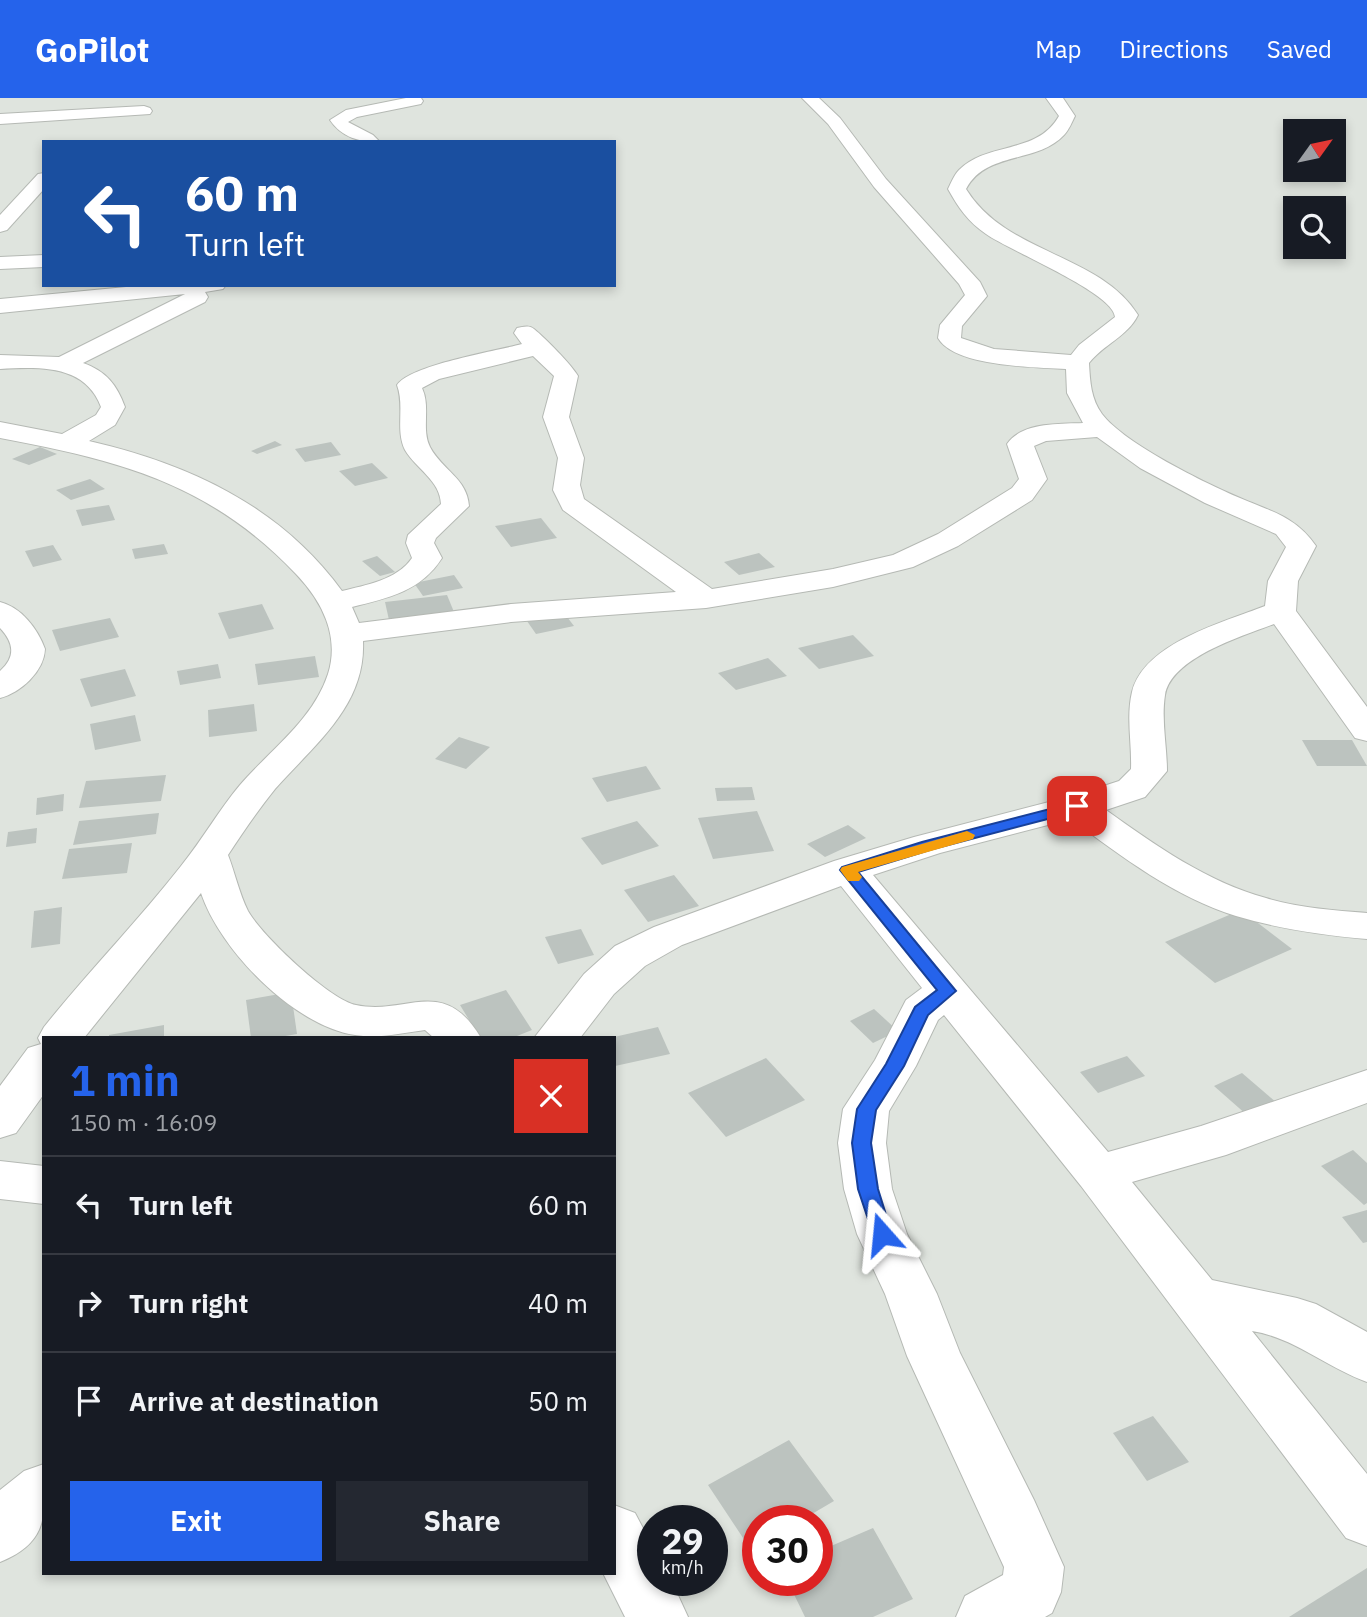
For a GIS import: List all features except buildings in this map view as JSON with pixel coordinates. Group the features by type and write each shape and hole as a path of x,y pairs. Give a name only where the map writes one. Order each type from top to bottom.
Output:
{"street":[{"path":"810,98 834,121 880,183 969,282 976,296 951,326 949,338 952,343 991,356 1077,363"},
{"path":"1054,98 1062,105 1067,116 1050,140 984,163 962,179 957,189 973,215 989,227 1011,242 1113,295 1126,309 1124,320 1087,349 1077,363 1079,393 1090,416 1102,429 1172,476 1286,528 1301,545 1283,581 1280,611 1366,730"},
{"path":"370,140 346,131 338,120 352,113 415,101"},
{"path":"0,119 148,104"},
{"path":"102,130 148,104"},
{"path":"9,187 37,187"},
{"path":"0,226 37,187"},
{"path":"0,263 42,261"},
{"path":"0,306 195,287"},
{"path":"61,365 212,287"},
{"path":"335,602 390,586 414,574 427,558 420,543 422,535 455,506 455,498 446,480 418,450 416,405 409,385 431,374 530,340 565,373 566,380 556,416 558,431 571,455 572,463 565,485 573,504 706,598"},
{"path":"0,362 43,362 61,365 97,377 111,393 113,407 106,420 66,443"},
{"path":"0,429 120,458 186,481 239,508 300,560 335,602 347,634 346,668 340,688 321,718 253,793 209,855 62,1036"},
{"path":"347,634 511,613 706,598 833,578 903,561 948,540 1022,494 1033,479 1020,444 1024,439 1036,434 1079,433 1102,429"},
{"path":"0,611 20,630 27,644 29,657 26,664 0,688"},
{"path":"558,1036 600,984 630,956 668,936 848,870 1132,789 1149,771 1148,709 1151,685 1170,663 1192,646 1280,611"},
{"path":"1077,806 1175,873 1221,895 1276,914 1367,926"},
{"path":"209,855 230,915 246,936 307,996 349,1020 428,1015 447,1023 457,1036"},
{"path":"848,870 1098,1173 1367,1519"},
{"path":"947,991 921,1012 894,1066 866,1109 862,1143 868,1189 882,1234 911,1294 934,1356 1034,1567 1031,1592 987,1617"},
{"path":"0,1121 42,1062"},
{"path":"1098,1173 1209,1142 1367,1086"},
{"path":"0,1180 42,1185"},
{"path":"1195,1299 1259,1310 1297,1320 1367,1359"},
{"path":"0,1534 23,1506 42,1492"},
{"path":"616,1537 657,1617"}],"slow traffic":[{"path":"854,877 848,870 967,835"}],"route":[{"path":"882,1234 868,1189 862,1143 866,1109 894,1066 921,1012 947,991 848,870 928,845 1077,806"}]}
